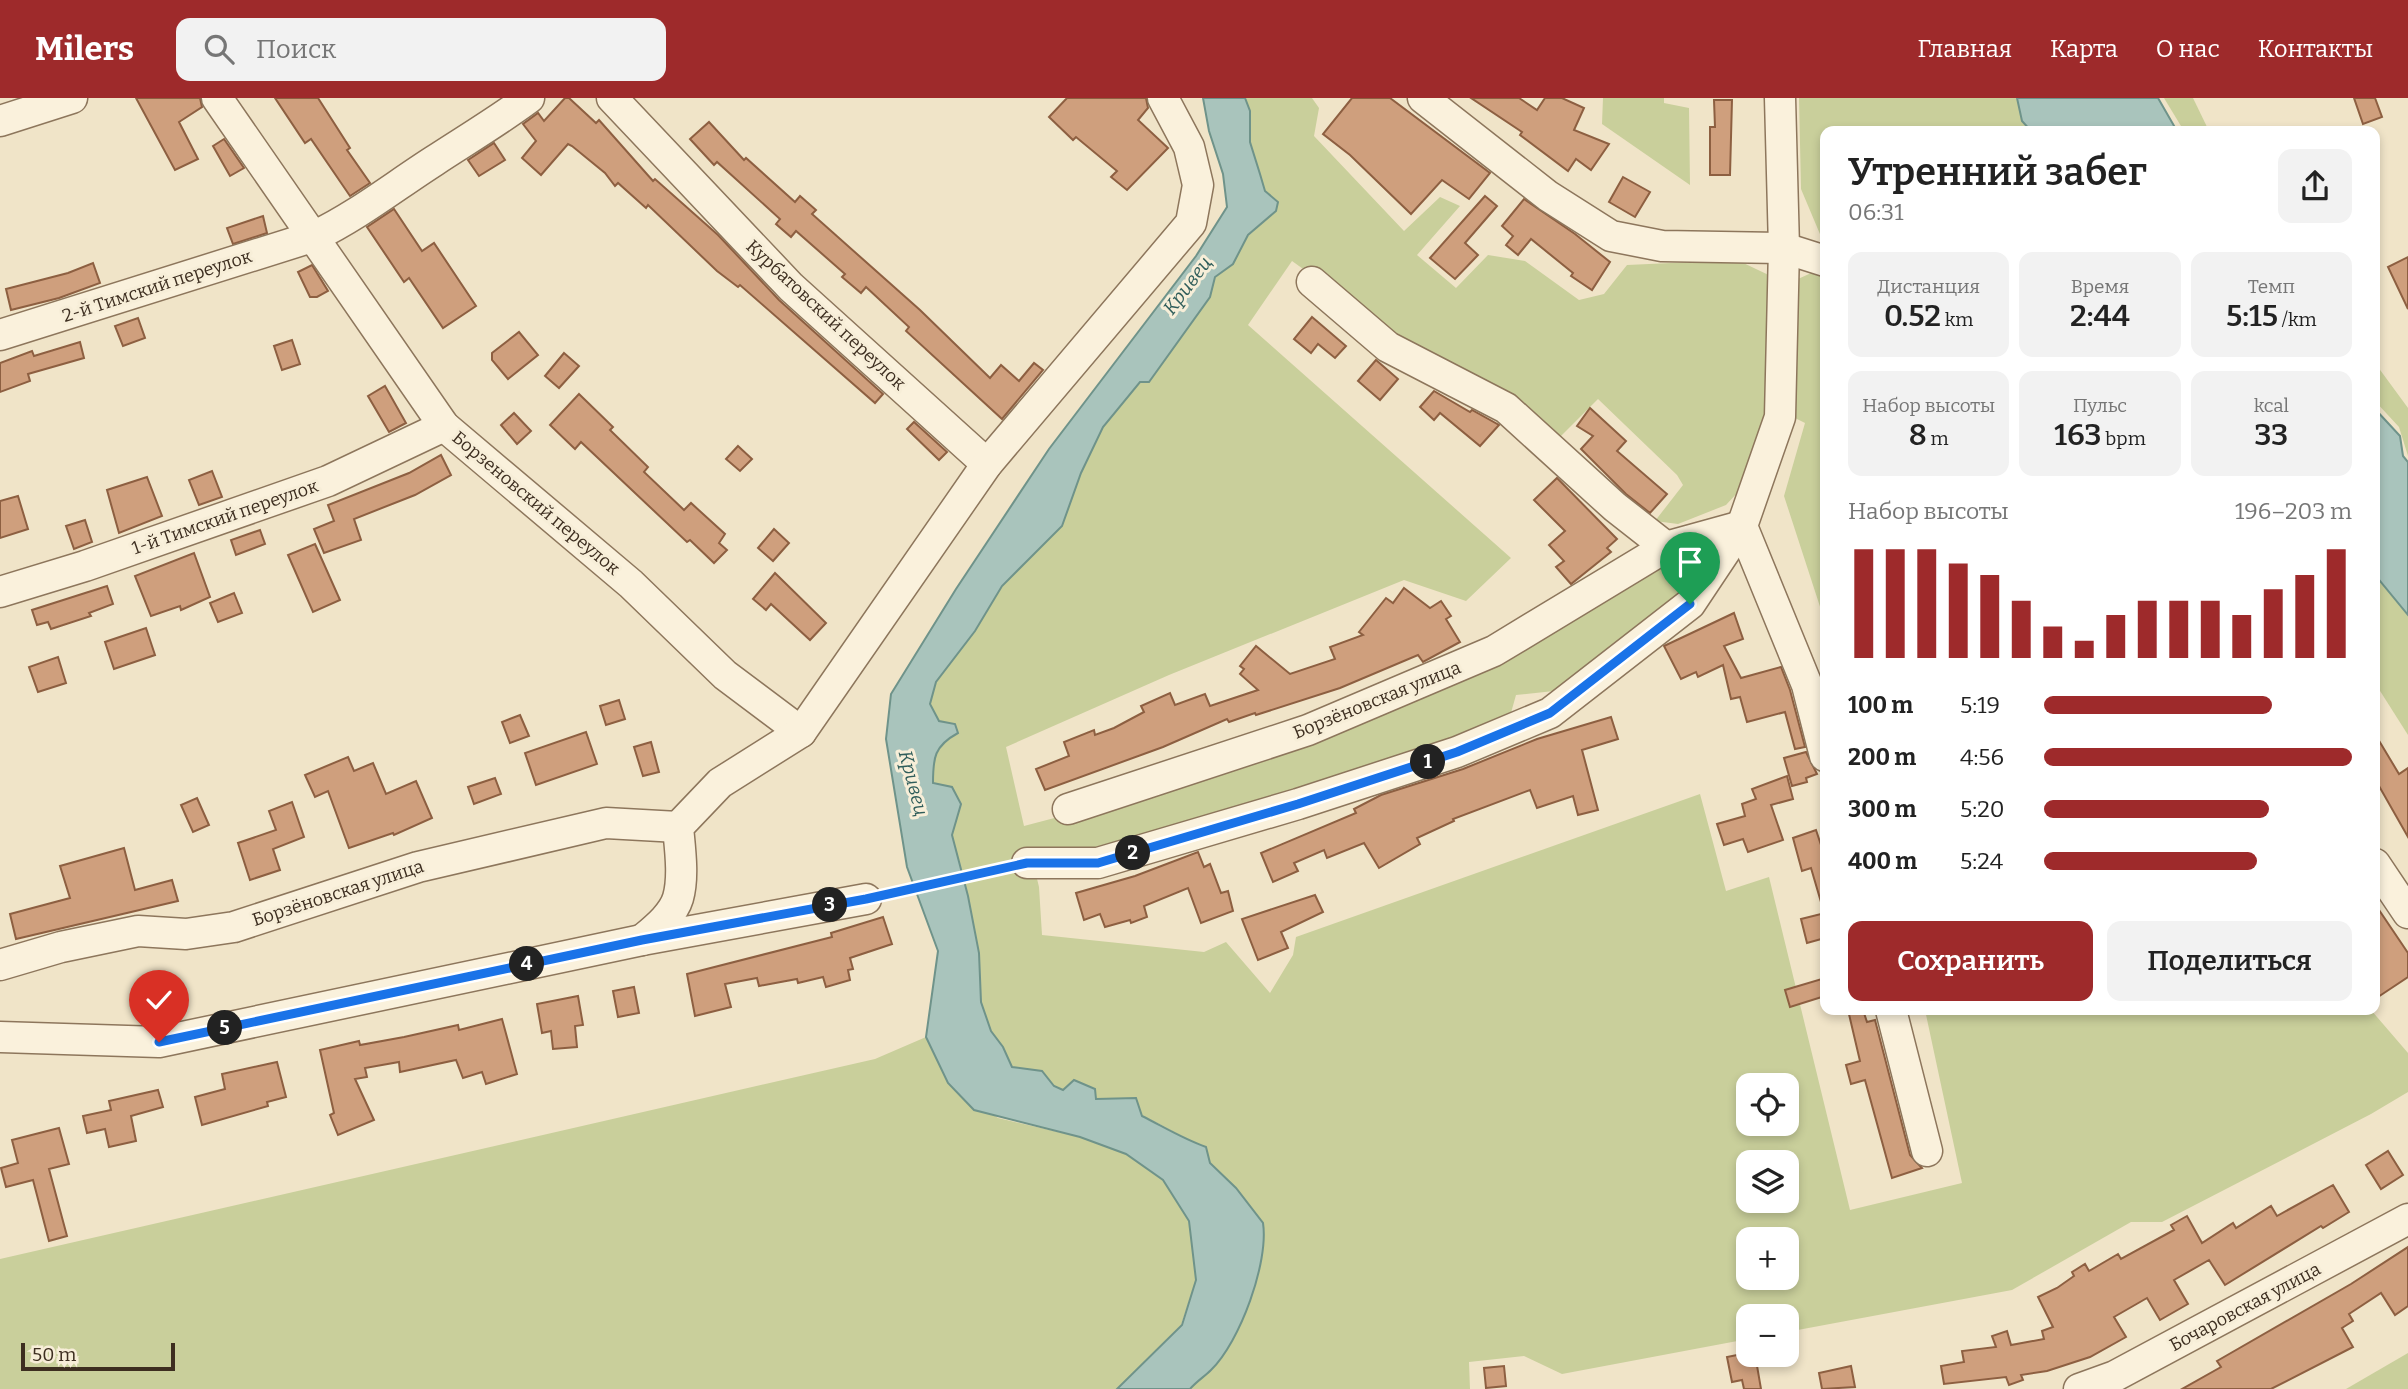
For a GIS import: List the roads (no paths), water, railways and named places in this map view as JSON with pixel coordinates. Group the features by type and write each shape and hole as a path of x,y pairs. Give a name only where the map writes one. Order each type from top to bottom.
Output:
{"street":[{"path":"0,121 72,98"},
{"name":"Борзеновский переулок","path":"217,98 444,426 631,584 725,675 801,732"},
{"name":"2-й Тимский переулок","path":"0,335 314,236 343,221 437,159 487,130 529,98"},
{"name":"Курбатовский переулок","path":"612,98 791,287 987,464"},
{"path":"642,940 662,922 678,900 678,827 720,783 801,732 987,464 1191,223 1198,186 1189,147 1163,98"},
{"path":"1423,98 1548,196 1611,236 1662,246 1784,248 1820,259"},
{"path":"1027,863 1098,863 1298,804 1457,752 1550,713 1690,604 1742,526 1780,417 1784,248 1780,98"},
{"path":"1312,282 1388,347 1506,408 1615,507 1666,547"},
{"name":"1-й Тимский переулок","path":"0,592 85,566 328,481 444,426"},
{"path":"1742,526 1807,685 1820,736"},
{"name":"Борзёновская улица","path":"1068,809 1308,730 1494,651 1666,547 1742,526"},
{"name":"Борзёновская улица","path":"0,965 61,947 138,931 186,934 234,927 418,867 607,824 678,827"},
{"path":"2380,871 2408,913"},
{"path":"0,1037 159,1042 642,940 866,899"},
{"path":"1892,1015 1927,1151"},
{"name":"Бочаровская улица","path":"2079,1389 2115,1376 2408,1219"}],"water":[{"name":"Кривец","path":"1203,98 1245,98 1250,111 1250,142 1265,191 1278,202 1276,211 1248,235 1233,264 1215,277 1210,297 1149,382 1140,382 1103,427 1081,473 1062,526 1002,586 975,631 936,682 930,704 939,721 955,724 958,733 944,743 936,754 933,783 952,787 961,804 952,835 979,953 981,1002 991,1031 1003,1047 1012,1067 1042,1071 1054,1086 1063,1090 1074,1080 1095,1089 1096,1099 1136,1098 1142,1116 1206,1147 1210,1163 1236,1188 1263,1223 1261,1258 1250,1301 1232,1341 1211,1370 1190,1389 1117,1389 1182,1325 1196,1280 1189,1221 1163,1180 1126,1154 1080,1137 974,1110 948,1083 926,1037 938,951 907,867 886,739 891,694 956,589 1049,449 1196,256 1227,207 1223,174 1209,131"},
{"path":"2017,98 2158,98 2174,126 2026,126 2022,121"},
{"path":"2380,414 2400,436 2403,456 2408,462 2408,615 2380,581"}]}
